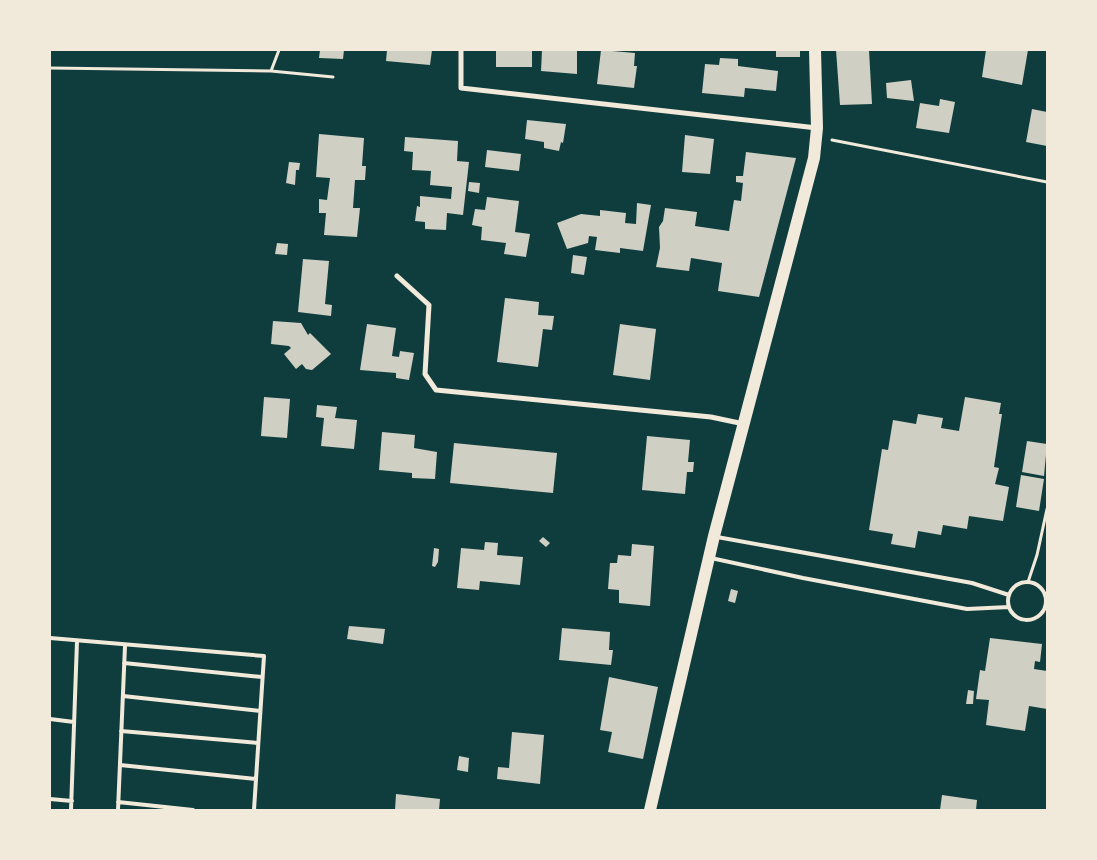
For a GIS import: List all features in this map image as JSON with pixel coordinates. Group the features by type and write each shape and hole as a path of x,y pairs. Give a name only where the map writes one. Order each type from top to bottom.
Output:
{"main road":[{"path":"650,810 714,536 814,158 817,128 815,50"}],"street":[{"path":"461,50 461,88 817,128"},
{"path":"397,276 429,305 425,374 436,390 711,416 744,424"}],"lane":[{"path":"714,536 972,583 1009,595"},
{"path":"709,558 967,609 1009,607"},
{"path":"1028,582 1040,586 1044,591 1047,604 1041,615 1029,621 1023,620 1012,613 1009,607 1009,595 1016,585 1028,582"},
{"path":"50,638 125,646 130,644 264,656 254,810"},
{"path":"71,810 77,641"},
{"path":"118,810 125,646"},
{"path":"124,663 262,677"},
{"path":"123,696 260,711"},
{"path":"50,719 74,722"},
{"path":"121,731 258,743"},
{"path":"120,765 256,779"},
{"path":"50,799 72,801"},
{"path":"118,802 193,810"}],"path":[{"path":"272,71 279,50"},
{"path":"50,68 272,71 334,77"},
{"path":"817,128 834,142 1047,182"},
{"path":"1028,582 1038,555 1047,509"}],"building":[{"path":"320,50 344,50 343,59 319,58"},
{"path":"387,50 432,50 430,65 386,61"},
{"path":"496,50 532,50 532,67 496,67"},
{"path":"542,50 577,50 577,74 541,71"},
{"path":"601,50 635,53 634,66 637,66 634,88 597,84"},
{"path":"776,50 800,50 800,57 776,57"},
{"path":"836,50 869,50 872,104 840,105"},
{"path":"986,50 1028,50 1022,85 982,77"},
{"path":"720,58 738,59 738,66 778,71 776,91 745,88 744,97 702,93 705,64 719,65"},
{"path":"911,80 914,101 887,98 886,83"},
{"path":"940,99 955,102 949,133 916,128 920,103 939,106"},
{"path":"1032,109 1047,112 1047,146 1026,142"},
{"path":"527,120 566,124 563,143 561,142 559,151 544,148 544,142 525,139"},
{"path":"319,134 364,138 362,166 366,166 365,180 355,180 353,208 360,208 357,237 324,235 326,213 319,213 319,199 327,200 330,178 316,177"},
{"path":"685,135 714,139 710,174 682,172"},
{"path":"405,137 458,141 457,161 469,162 463,215 447,213 446,230 425,229 425,222 415,221 417,206 420,207 420,196 451,199 452,187 430,185 431,171 412,170 413,152 404,151"},
{"path":"487,150 521,154 519,171 485,167"},
{"path":"746,152 796,158 759,297 718,291 722,263 691,258 689,271 656,267 660,248 659,227 663,221 665,208 697,212 695,226 729,231 734,200 741,201 743,183 736,182 736,176 743,176"},
{"path":"289,162 300,163 299,170 296,170 295,185 286,183"},
{"path":"469,182 480,183 479,193 468,191"},
{"path":"487,197 519,201 515,232 530,234 526,257 504,254 506,243 481,240 482,227 472,225 475,209 485,210"},
{"path":"637,203 651,205 643,251 620,248 620,253 595,250 597,237 589,236 588,243 567,249 557,223 581,214 600,216 600,210 626,213 625,223 636,224"},
{"path":"277,243 288,244 287,255 275,254"},
{"path":"573,255 587,257 584,275 571,273"},
{"path":"303,259 329,261 325,304 332,305 331,316 298,312"},
{"path":"505,298 539,302 538,315 554,316 552,330 543,329 538,367 497,362"},
{"path":"273,321 301,323 308,335 310,333 331,354 312,370 306,369 302,364 296,369 284,354 291,348 289,346 271,344"},
{"path":"367,324 396,328 392,356 399,357 400,351 414,353 409,380 396,378 396,373 360,370"},
{"path":"620,324 656,329 650,380 613,375"},
{"path":"264,397 290,399 287,438 261,436"},
{"path":"965,397 1001,403 999,414 1002,414 994,467 999,468 995,484 1009,487 1003,521 969,516 967,529 943,525 941,535 918,531 915,548 891,544 893,534 869,530 882,449 888,450 893,420 916,424 918,414 943,418 941,428 959,431"},
{"path":"317,405 337,407 335,418 357,420 354,449 321,446 324,418 316,417"},
{"path":"382,432 415,435 414,448 437,452 435,479 412,478 412,473 379,470"},
{"path":"647,436 690,440 688,462 694,462 693,472 687,472 685,494 642,490"},
{"path":"1027,441 1047,444 1044,476 1022,472"},
{"path":"454,443 557,453 553,493 450,483"},
{"path":"1021,475 1044,479 1039,511 1016,507"},
{"path":"543,537 550,543 546,547 539,541"},
{"path":"485,542 498,543 497,555 523,557 520,585 480,581 479,590 457,588 461,548 484,550"},
{"path":"632,544 654,546 650,606 619,603 619,590 608,589 610,563 617,563 618,555 631,556"},
{"path":"434,548 439,549 438,562 435,567 432,566"},
{"path":"731,589 738,591 735,603 728,601"},
{"path":"349,626 385,629 383,644 347,639"},
{"path":"562,628 610,632 609,650 613,650 611,665 559,660"},
{"path":"990,638 1042,644 1040,662 1035,661 1034,669 1047,671 1047,709 1029,706 1025,731 986,725 989,700 976,699 980,670 985,671"},
{"path":"609,677 658,687 643,759 608,752 612,732 600,730"},
{"path":"968,690 974,691 973,704 966,704"},
{"path":"512,732 544,735 540,784 497,779 498,767 509,768"},
{"path":"459,756 469,758 468,772 457,770"},
{"path":"396,794 440,799 439,810 395,810"},
{"path":"942,795 977,800 976,810 940,810"}]}
